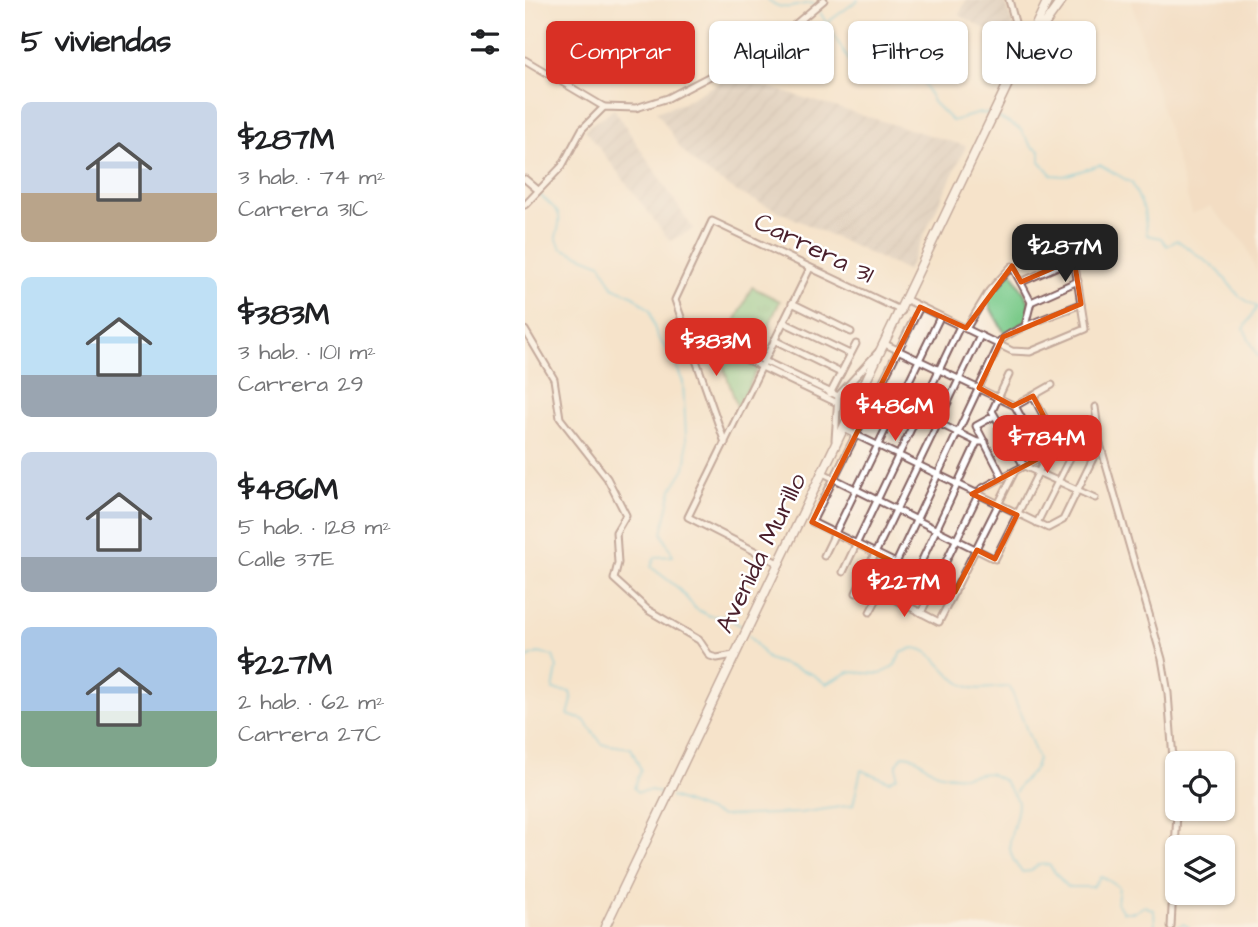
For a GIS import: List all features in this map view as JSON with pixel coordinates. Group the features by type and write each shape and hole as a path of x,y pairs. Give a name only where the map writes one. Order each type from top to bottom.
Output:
{"main road":[{"name":"Avenida Murillo","path":"1039,21 1048,0"},
{"name":"Avenida Murillo","path":"1046,21 1062,0"},
{"name":"Avenida Murillo","path":"605,927 1010,84"}],"street":[{"path":"525,60 604,107 636,108 668,98 755,54 824,0"},
{"path":"1009,0 1015,21"},
{"path":"525,205 562,166 582,129 604,107"},
{"path":"525,179 538,190"},
{"name":"Carrera 31","path":"684,322 675,300 713,220 902,311"},
{"path":"907,300 1017,352 1041,348 1085,329 1070,235 1025,258"},
{"path":"1021,282 1074,259"},
{"path":"843,572 940,369 963,327 1012,266 1031,302 1025,326"},
{"path":"780,564 688,517 810,268"},
{"path":"1031,302 1078,281"},
{"path":"792,303 851,332"},
{"path":"870,612 897,563 998,344 1025,326 1081,304"},
{"path":"920,307 812,522 955,592"},
{"path":"824,556 940,317"},
{"path":"684,322 725,443"},
{"path":"684,322 837,399"},
{"path":"783,322 850,354"},
{"path":"525,330 554,379 561,418 607,478 625,515 616,532 616,582 633,598 699,640 710,656 734,656"},
{"path":"687,331 763,363"},
{"path":"856,593 980,336"},
{"path":"774,340 841,373"},
{"path":"829,396 856,344"},
{"path":"835,447 837,399 869,359 885,346 897,349 1015,406 1045,455"},
{"path":"1009,375 992,411 1024,466 1095,498"},
{"path":"1015,406 1052,386"},
{"path":"865,387 977,442 985,442"},
{"path":"1033,396 1060,447"},
{"path":"1095,407 1100,444 1162,659 1168,693 1177,813 1171,927"},
{"path":"995,416 976,426 1003,478"},
{"path":"844,429 1017,515 1053,527 1063,520 1100,444"},
{"path":"921,613 981,489 1079,437 1037,523"},
{"path":"902,603 977,442"},
{"path":"823,473 995,559 1045,455"},
{"path":"881,592 939,622 1015,471"}],"highlighted area":[{"path":"1074,259 1081,304 1003,337 979,388 1013,406 1033,396 1060,447 972,494 1017,515 995,559 977,550 955,592 812,522 920,307 966,328 1012,266 1021,282"}],"shaded area":[{"path":"966,0 1005,0 1012,21 982,21 982,27 959,15"},
{"path":"1131,0 1258,0 1258,276 1246,245 1210,207 1192,214"},
{"path":"716,84 757,84 966,146 907,271 739,193 701,169 681,149 657,111 681,104"},
{"path":"614,109 693,229 670,241 585,129"}],"green space":[{"path":"1011,270 1029,301 1033,323 1023,323 1005,334 988,299 994,288"},
{"path":"752,287 780,301 756,354 726,340"},
{"path":"717,348 758,367 738,409"}],"waterway":[{"path":"768,0 781,7 815,4"},
{"path":"829,21 858,0"},
{"path":"818,9 850,62 864,69 899,70 924,83 933,102 952,121 980,113 991,114"},
{"path":"996,116 1020,129 1032,147 1040,151 1040,161 1052,175 1064,176 1100,165 1132,183 1144,210 1147,235 1161,238 1167,246 1177,240 1217,269 1239,296 1257,307 1244,329 1258,357"},
{"path":"539,194 558,212 556,237 561,248 601,264 613,287 634,296 650,310 657,337 672,356 683,382 687,455 685,468 672,489 662,533 673,556 655,557 651,567 677,587 696,609 710,616 726,617 741,626"},
{"path":"749,636 768,659 812,674 826,684 849,672 881,674 895,665 901,653 913,648 928,653 952,677 966,686 982,689 1010,687 1038,759 1016,792"},
{"path":"525,659 538,653 553,656 557,668 553,690 570,692 572,700 568,715 584,720 602,744 631,748 641,770 634,788 638,792 651,790 665,795"},
{"path":"671,797 721,816 800,813 853,805 861,770 889,781 897,777 897,764 903,755 913,757 933,771 945,775 989,773 1004,781 1018,802 1010,845 1011,853 1022,872 1031,871 1039,864 1049,865 1067,887 1093,887 1101,876 1119,887 1117,903 1123,912 1135,912 1144,906 1154,910 1155,927"},
{"path":"1178,927 1183,924 1189,927"}]}
